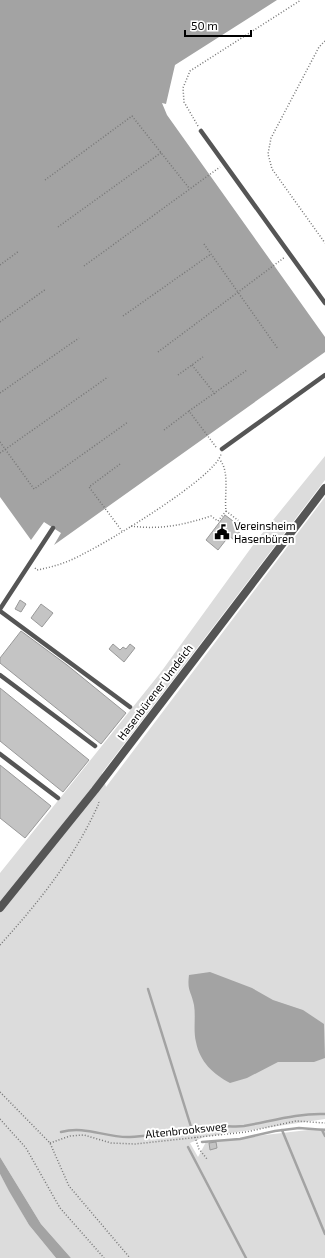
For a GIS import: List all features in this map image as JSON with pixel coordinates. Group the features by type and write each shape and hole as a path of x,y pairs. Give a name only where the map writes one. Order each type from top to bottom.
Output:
{"street":[{"name":"Hasenbürener Umdeich","path":"0,908 95,790 325,488"}],"lane":[{"path":"201,131 325,303"},
{"path":"219,448 325,375"},
{"path":"53,528 28,564 0,610 130,707"},
{"path":"0,675 95,746"},
{"path":"0,754 58,798"}],"path":[{"path":"201,131 184,102 183,88 190,71 301,0"},
{"path":"325,41 319,47 271,138 268,154 272,169 325,243"},
{"path":"45,180 132,116 189,188"},
{"path":"58,227 162,152"},
{"path":"84,266 225,163"},
{"path":"204,244 278,349"},
{"path":"0,265 19,251"},
{"path":"123,316 211,254"},
{"path":"158,352 290,254"},
{"path":"0,322 46,289"},
{"path":"0,393 78,338"},
{"path":"178,375 202,357"},
{"path":"192,365 215,394"},
{"path":"164,430 247,370"},
{"path":"0,453 108,377"},
{"path":"131,526 147,528 168,527 211,516 218,521 226,511 224,470 223,464 220,460 219,448 189,411"},
{"path":"0,442 34,489 128,422"},
{"path":"28,564 37,570 56,566 83,554 131,526 202,479 220,460"},
{"path":"120,464 89,487 122,531"},
{"path":"226,511 248,528"},
{"path":"0,946 29,913 68,861 79,843 99,803 95,790"},
{"path":"0,1092 50,1142 69,1186 130,1258"},
{"path":"0,1119 26,1148 60,1208 104,1258"},
{"name":"Altenbrooksweg","path":"50,1142 70,1136 84,1135 111,1143 135,1144 246,1132 296,1121 325,1122"},
{"path":"195,1137 199,1149 206,1159"}],"shaded area":[{"path":"0,0 277,0 175,65 166,104 162,103 167,115 325,337 325,352 54,545 61,533 44,522 31,540 0,497"},
{"path":"325,456 325,480 102,773 106,787 325,497 325,1119 204,1137 190,1143 198,1157 206,1142 325,1128 325,1258 71,1258 41,1224 0,1157 0,873 161,672 256,541"},
{"path":"210,972 252,988 273,1000 303,1010 324,1024 325,1058 314,1062 278,1062 247,1078 230,1083 218,1076 208,1067 198,1049 195,1033 194,1005 189,985 189,975"},
{"path":"0,1157 41,1224 71,1258 56,1258 29,1225 0,1174"},
{"path":"0,1174 29,1225 56,1258 0,1258"}],"building":[{"name":"Vereinsheim Hasenbüren","path":"225,515 237,524 234,528 243,536 238,543 229,536 218,550 206,540"},
{"path":"20,600 26,604 21,612 15,609"},
{"path":"41,604 53,613 42,627 31,618"},
{"path":"21,631 67,665 126,713 101,744 0,663 0,658"},
{"path":"113,644 120,650 123,647 126,649 130,644 135,648 124,662 109,649"},
{"path":"0,688 89,760 63,792 0,741"},
{"path":"0,765 51,806 25,838 0,818"},
{"path":"216,1142 217,1148 210,1150 209,1143"}],"waterway":[{"path":"148,989 192,1130"},
{"path":"61,1132 79,1130 112,1136 130,1137 220,1126 244,1126 294,1116 325,1114"},
{"path":"202,1142 240,1139 275,1131 299,1128 325,1130"},
{"path":"282,1130 325,1234"},
{"path":"322,1130 325,1136"},
{"path":"188,1147 246,1258"}],"place":[{"name":"Vereinsheim Hasenbüren","path":"222,532"}]}
